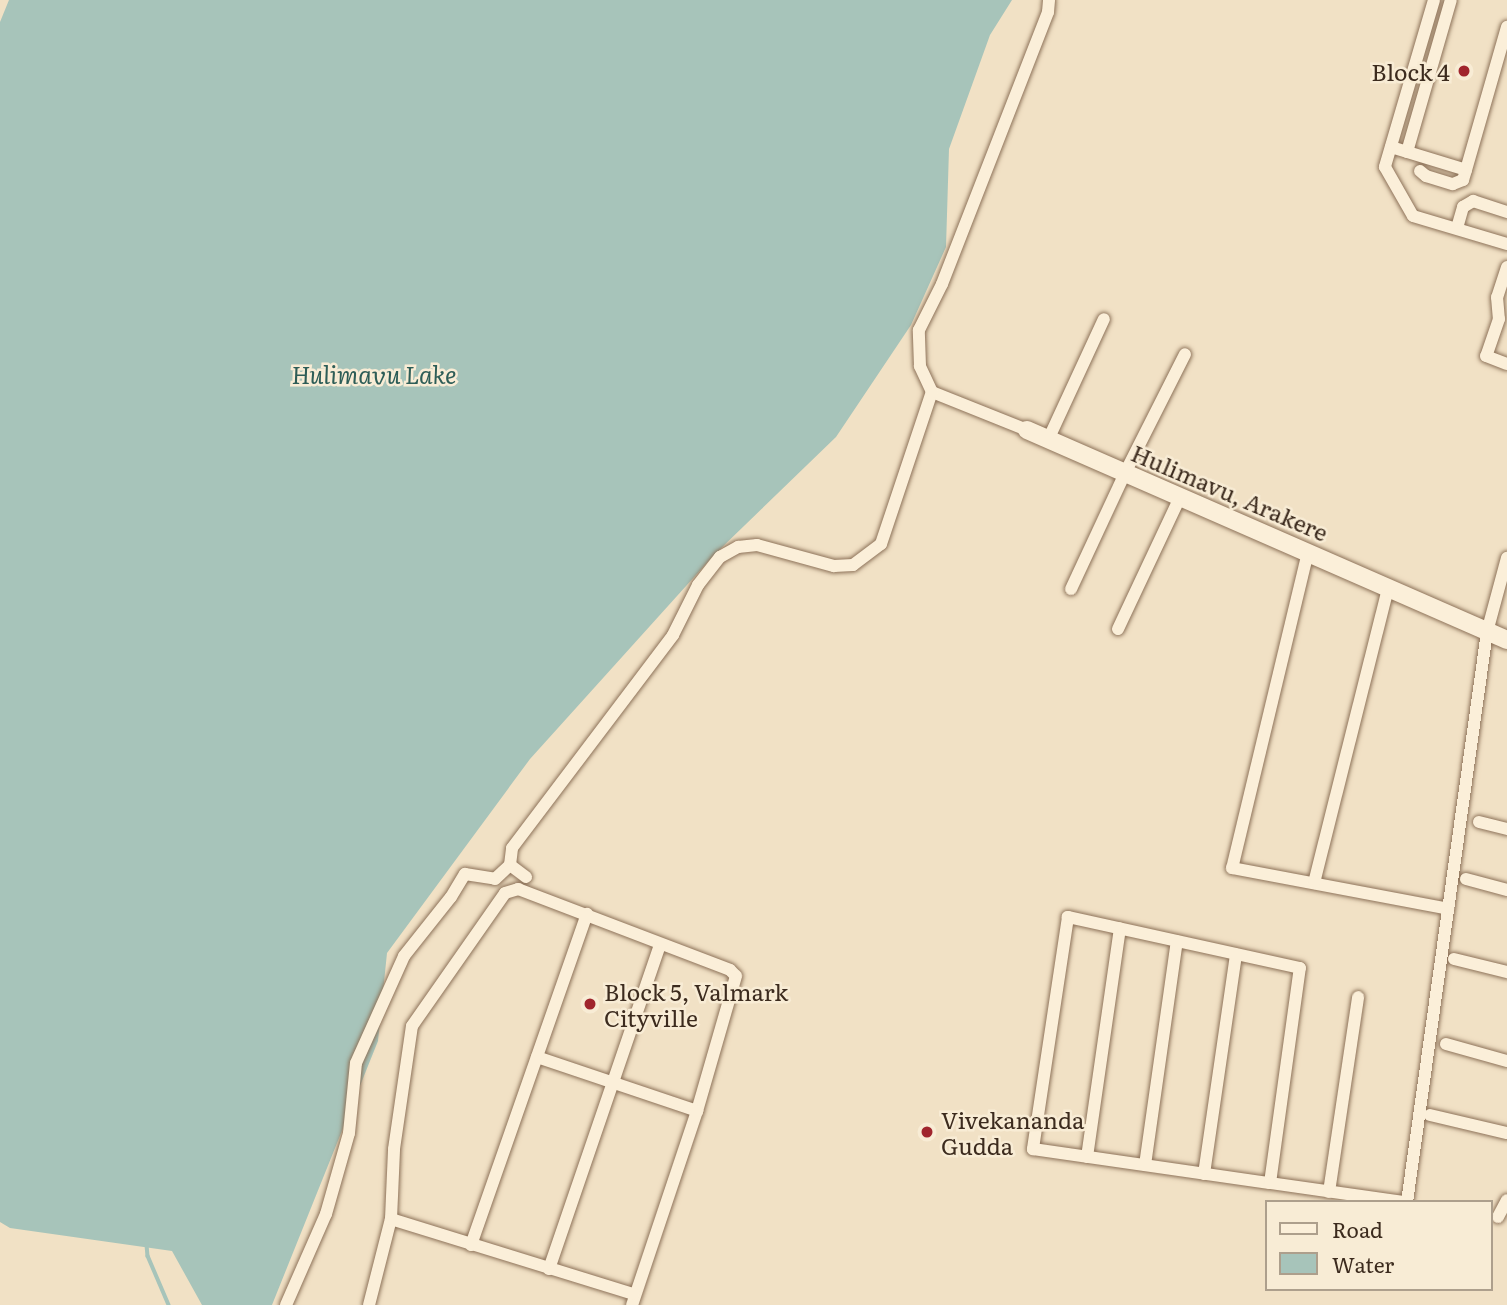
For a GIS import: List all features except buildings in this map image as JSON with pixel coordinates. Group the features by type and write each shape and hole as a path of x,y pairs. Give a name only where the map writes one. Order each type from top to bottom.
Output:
{"street":[{"path":"286,1305 326,1214 349,1133 356,1063 404,956 451,897 465,874 495,879 510,865 512,848 673,635 698,586 720,557 738,547 757,545 834,566 853,565 881,544 932,393 919,366 919,330 942,285 1048,12 1049,0"},
{"path":"1434,0 1385,167 1413,216 1507,244"},
{"path":"1407,152 1451,0"},
{"path":"1420,171 1426,176 1457,184 1463,180 1507,27"},
{"path":"1391,147 1466,170"},
{"path":"1457,228 1463,207 1468,202 1477,201 1507,212"},
{"path":"1507,267 1497,297 1499,319 1486,356 1507,364"},
{"path":"1048,440 1104,319"},
{"path":"1071,589 1185,354"},
{"name":"Hulimavu, Arakere","path":"932,393 1027,430 1507,640"},
{"path":"1118,629 1180,496"},
{"path":"1308,552 1232,868 1448,909"},
{"path":"1405,1200 1486,632 1507,558"},
{"path":"1314,883 1388,588"},
{"path":"1479,821 1507,829"},
{"path":"510,865 526,877"},
{"path":"1466,879 1507,890"},
{"path":"369,1305 391,1219 394,1149 410,1034 416,1019 508,889 518,888 587,914 730,970 736,976 696,1111 633,1300 549,1269 391,1219"},
{"path":"471,1245 587,914"},
{"path":"1270,1183 1300,968 1068,917 1033,1149 1329,1192 1390,1200"},
{"path":"1087,1157 1120,928"},
{"path":"1145,1165 1177,941"},
{"path":"549,1269 660,944"},
{"path":"1204,1174 1236,954"},
{"path":"1454,959 1507,972"},
{"path":"1329,1192 1358,997"},
{"path":"1446,1044 1507,1061"},
{"path":"537,1057 696,1111"},
{"path":"1430,1115 1507,1133"},
{"path":"1498,1217 1507,1200"}],"water":[{"name":"Hulimavu Lake","path":"9,0 1012,0 990,35 949,149 946,247 911,325 836,437 714,555 530,759 387,953 378,1041 272,1305 202,1305 172,1251 10,1228 0,1222 0,22"}],"waterway":[{"path":"147,1245 148,1256 169,1305"}],"place":[{"name":"Block 4","path":"1464,71"},
{"name":"Block 5, Valmark Cityville","path":"590,1004"},
{"name":"Vivekananda Gudda","path":"927,1132"}]}
